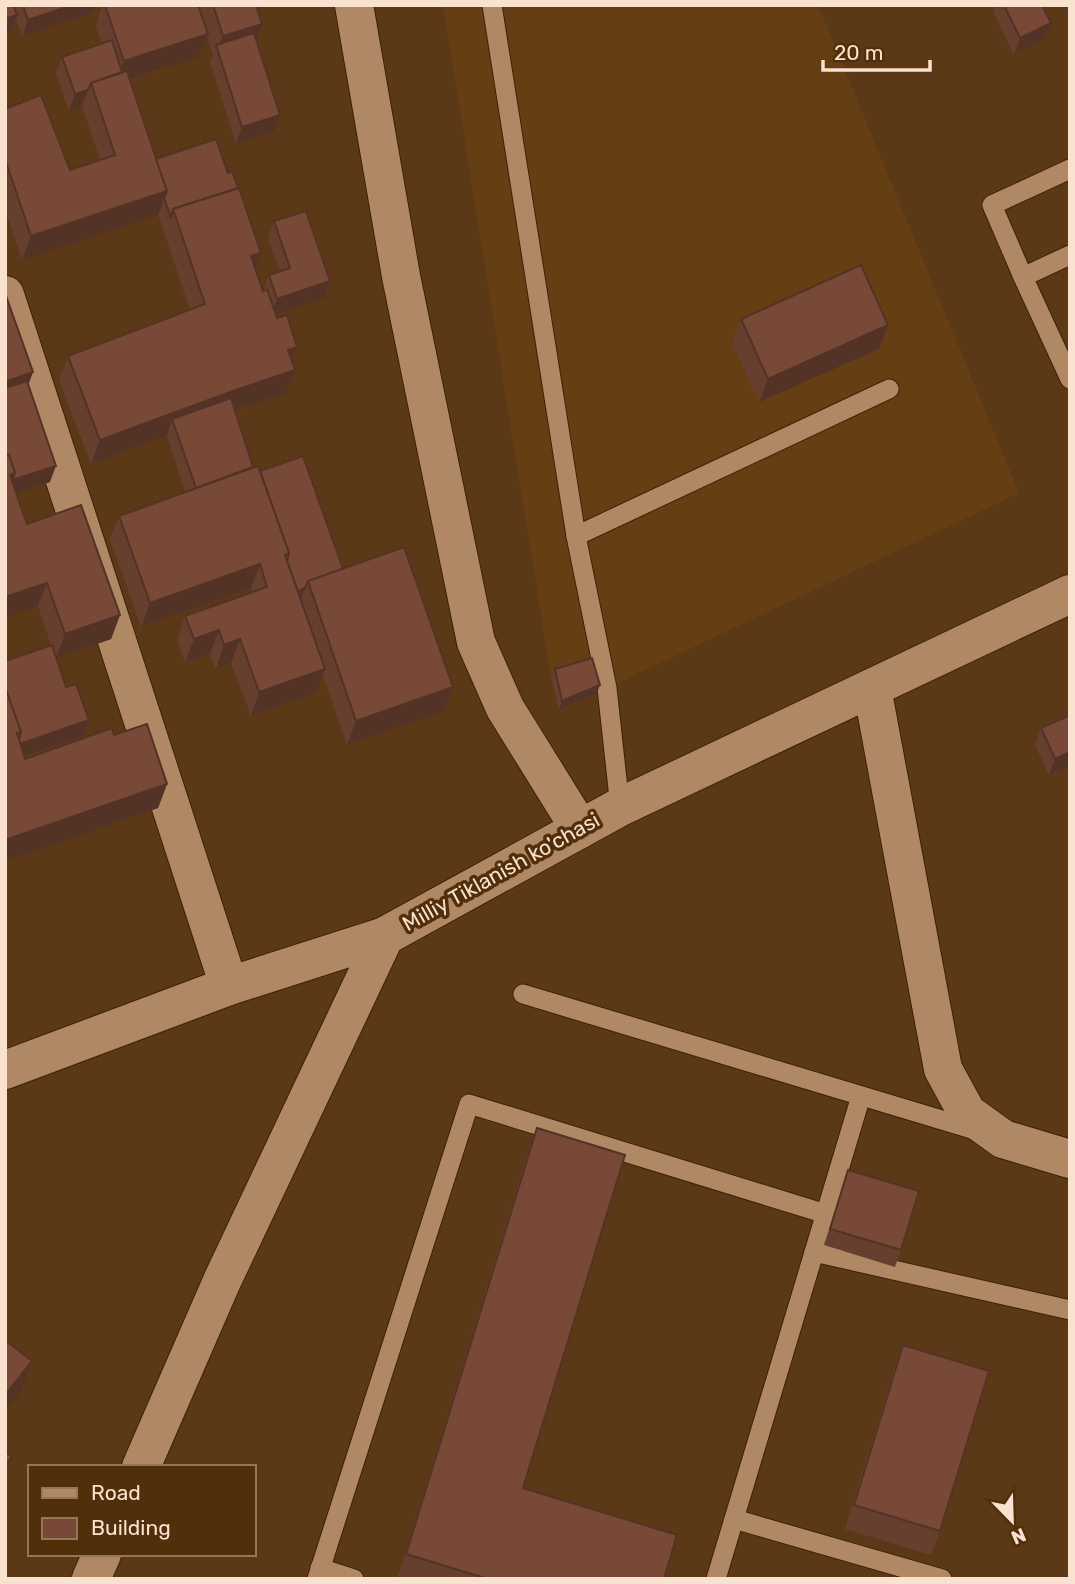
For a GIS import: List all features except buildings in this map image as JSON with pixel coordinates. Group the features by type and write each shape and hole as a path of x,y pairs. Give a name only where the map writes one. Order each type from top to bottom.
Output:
{"street":[{"path":"354,5 401,276 476,642 505,708 580,829"},
{"path":"5,295 229,986"},
{"name":"Milliy Tiklanish ko'chasi","path":"142,1465 222,1281 385,936 620,807 1070,594"},
{"path":"872,688 943,1069 967,1113 1003,1139 1070,1159"},
{"path":"5,1070 229,986 385,936"},
{"path":"91,1579 101,1556"}],"lane":[{"path":"492,5 576,537 607,688 620,807"},
{"path":"1070,169 992,205 1070,379"},
{"path":"1023,277 1070,255"},
{"path":"576,537 888,389"},
{"path":"523,994 1003,1139"},
{"path":"716,1579 862,1096"},
{"path":"354,1579 319,1573 469,1104 826,1214"},
{"path":"814,1252 1070,1310"},
{"path":"734,1519 942,1579"}],"shaded area":[{"path":"443,5 818,5 1019,493 559,710 551,677"}]}
